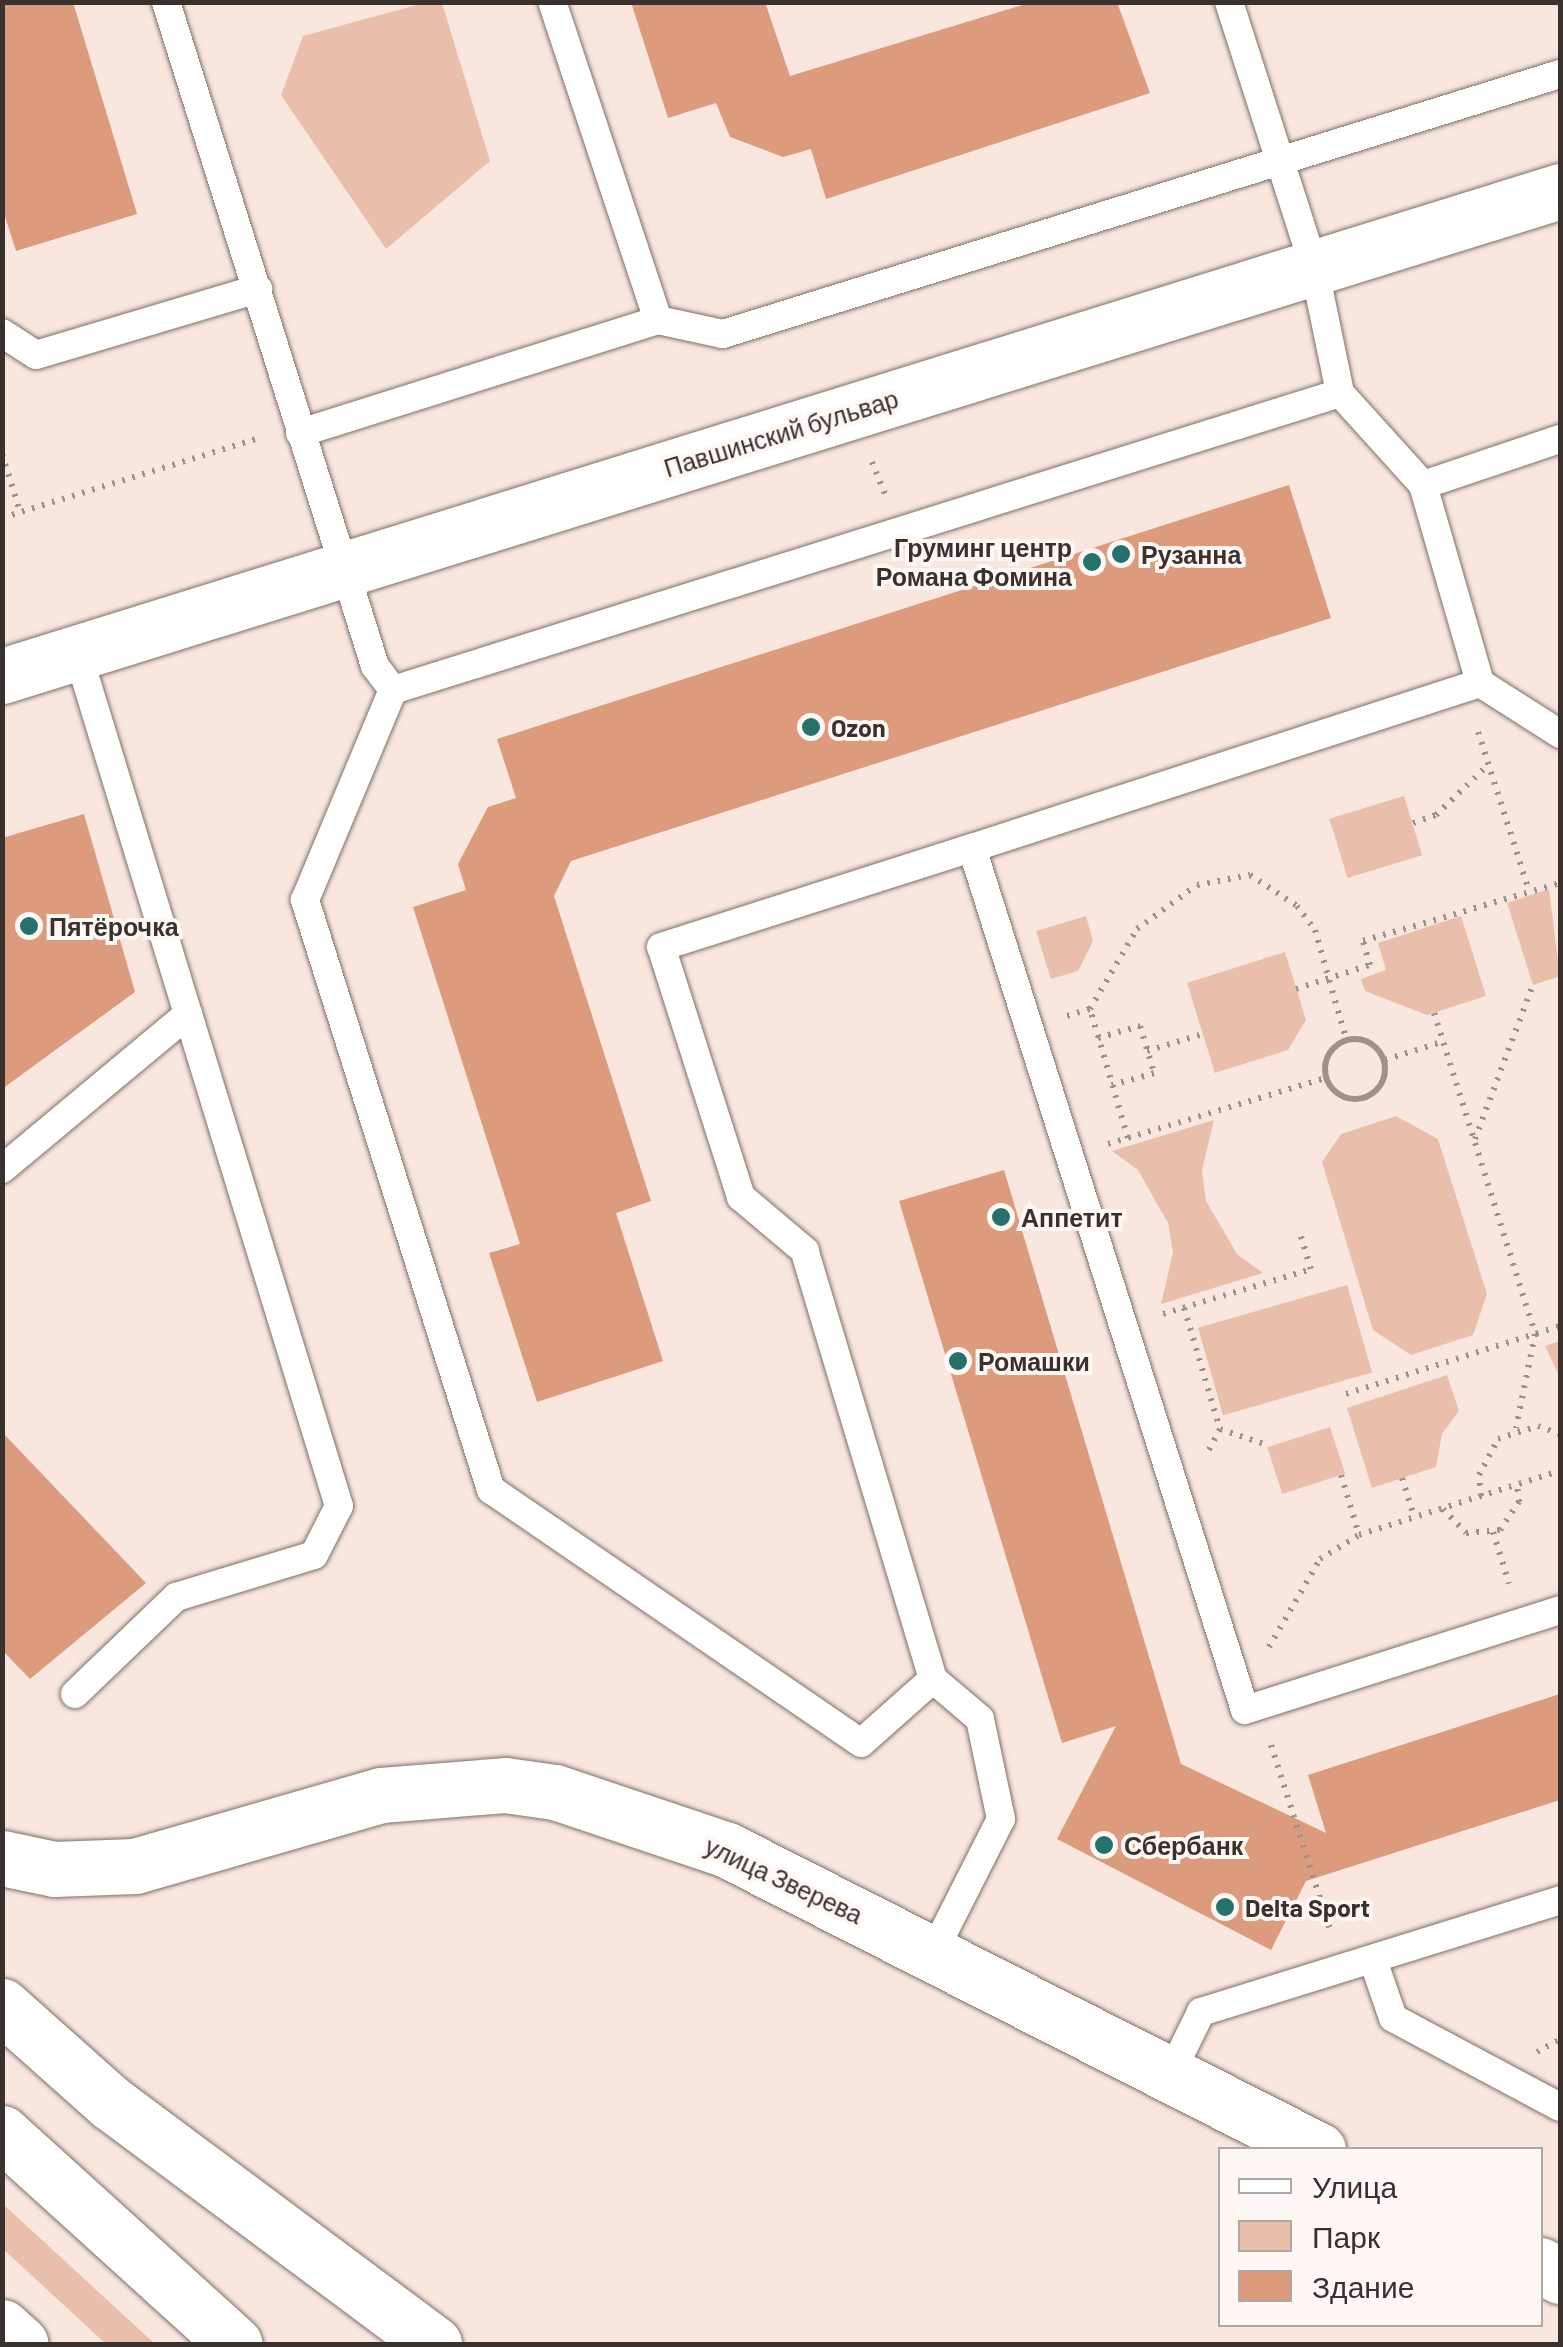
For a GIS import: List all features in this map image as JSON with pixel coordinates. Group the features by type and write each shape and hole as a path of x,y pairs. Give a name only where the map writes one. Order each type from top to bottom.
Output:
{"street":[{"name":"Павшинский бульвар","path":"2,676 1560,191"},
{"name":"улица Зверева","path":"2,1858 54,1869 135,1866 212,1848 381,1796 505,1784 727,1850 934,1950 1312,2147"},
{"path":"2,2006 110,2103 434,2344"},
{"path":"2,2133 236,2344"},
{"path":"2,2327 22,2344"}],"lane":[{"path":"166,2 375,666 392,690"},
{"path":"552,2 658,320"},
{"path":"1228,2 1314,266 1340,393 1424,485 1472,686"},
{"path":"299,429 658,320 723,334 1560,74"},
{"path":"2,333 36,355 258,289"},
{"path":"392,690 1340,393"},
{"path":"1424,485 1560,439"},
{"path":"75,1694 176,1597 314,1554 339,1506 78,654"},
{"path":"934,1950 1001,1819 980,1719 933,1680 805,1251 741,1197 660,948 1472,686 1560,734"},
{"path":"392,690 306,900 490,1490 861,1744 933,1680"},
{"path":"972,848 1245,1710 1560,1610"},
{"path":"2,1170 188,1014"},
{"path":"1171,2073 1201,2012 1560,1900"},
{"path":"1373,1960 1393,2018 1560,2107"}],"path":[{"path":"2,518 299,429"},
{"path":"2,454 20,512"},
{"path":"1472,686 1488,765 1528,888"},
{"path":"1413,823 1436,815 1488,765"},
{"path":"1128,1138 1090,1010 1137,929 1166,902 1219,878 1250,876 1297,906 1330,978 1346,1039"},
{"path":"1296,988 1370,965 1363,941 1528,888 1560,883"},
{"path":"1474,1140 1532,985"},
{"path":"1434,1013 1535,1334 1516,1428 1485,1455 1481,1496"},
{"path":"1098,1038 1140,1026 1154,1073 1112,1086"},
{"path":"1147,1050 1203,1034"},
{"path":"1362,1038 1385,1060 1385,1076 1364,1099 1347,1099 1325,1078 1325,1062 1346,1039 1362,1038"},
{"path":"1385,1060 1442,1042"},
{"path":"1069,1156 1325,1078"},
{"path":"1124,1326 1311,1269 1300,1232"},
{"path":"1180,1504 1220,1428 1184,1308"},
{"path":"1346,1394 1560,1326"},
{"path":"1220,1428 1267,1445"},
{"path":"1516,1428 1560,1434"},
{"path":"1340,1475 1359,1535"},
{"path":"1402,1478 1414,1517"},
{"path":"1443,1508 1466,1533 1492,1532 1512,1518 1518,1484"},
{"path":"1492,1532 1521,1622"}],"green space":[{"path":"424,3 442,3 490,161 386,249 281,95 303,36"},
{"path":"1404,796 1422,855 1348,878 1329,819"},
{"path":"1549,889 1560,976 1533,985 1507,903"},
{"path":"1086,916 1093,941 1078,971 1051,979 1036,931"},
{"path":"1461,916 1486,996 1427,1015 1365,991 1361,979 1386,970 1378,943"},
{"path":"1285,952 1306,1020 1288,1050 1215,1073 1187,983"},
{"path":"1396,1116 1438,1139 1487,1294 1473,1335 1411,1355 1373,1330 1322,1162 1341,1134"},
{"path":"1214,1120 1202,1170 1206,1201 1237,1254 1263,1273 1161,1304 1173,1253 1168,1223 1138,1170 1112,1151"},
{"path":"1347,1285 1372,1372 1223,1415 1198,1328"},
{"path":"1560,1341 1560,1378 1545,1346"},
{"path":"1447,1375 1459,1411 1442,1434 1436,1467 1372,1488 1347,1408"},
{"path":"1330,1427 1345,1474 1282,1494 1267,1447"},
{"path":"3,2204 155,2344 106,2344 3,2249"}],"building":[{"path":"2,2 73,2 137,214 16,251 2,207"},
{"path":"631,2 765,2 790,76 1032,2 1117,2 1150,93 826,199 811,149 783,157 730,137 716,103 668,118"},
{"path":"1289,485 1331,618 571,861 554,896 651,1201 616,1213 663,1361 537,1402 489,1253 520,1244 413,907 466,890 458,864 488,807 516,798 497,739"},
{"path":"84,814 135,992 2,1089 2,838"},
{"path":"1004,1170 1181,1764 1326,1833 1308,1775 1560,1694 1560,1800 1306,1881 1271,1950 1057,1839 1116,1726 1062,1743 899,1201"},
{"path":"2,1432 146,1583 30,1679 2,1650"}],"place":[{"name":"Рузанна","path":"1121,554"},
{"name":"Груминг центр Романа Фомина","path":"1092,562"},
{"name":"Ozon","path":"811,727"},
{"name":"Пятёрочка","path":"29,926"},
{"name":"Аппетит","path":"1001,1217"},
{"name":"Ромашки","path":"958,1361"},
{"name":"Сбербанк","path":"1104,1845"},
{"name":"Delta Sport","path":"1225,1907"}]}
